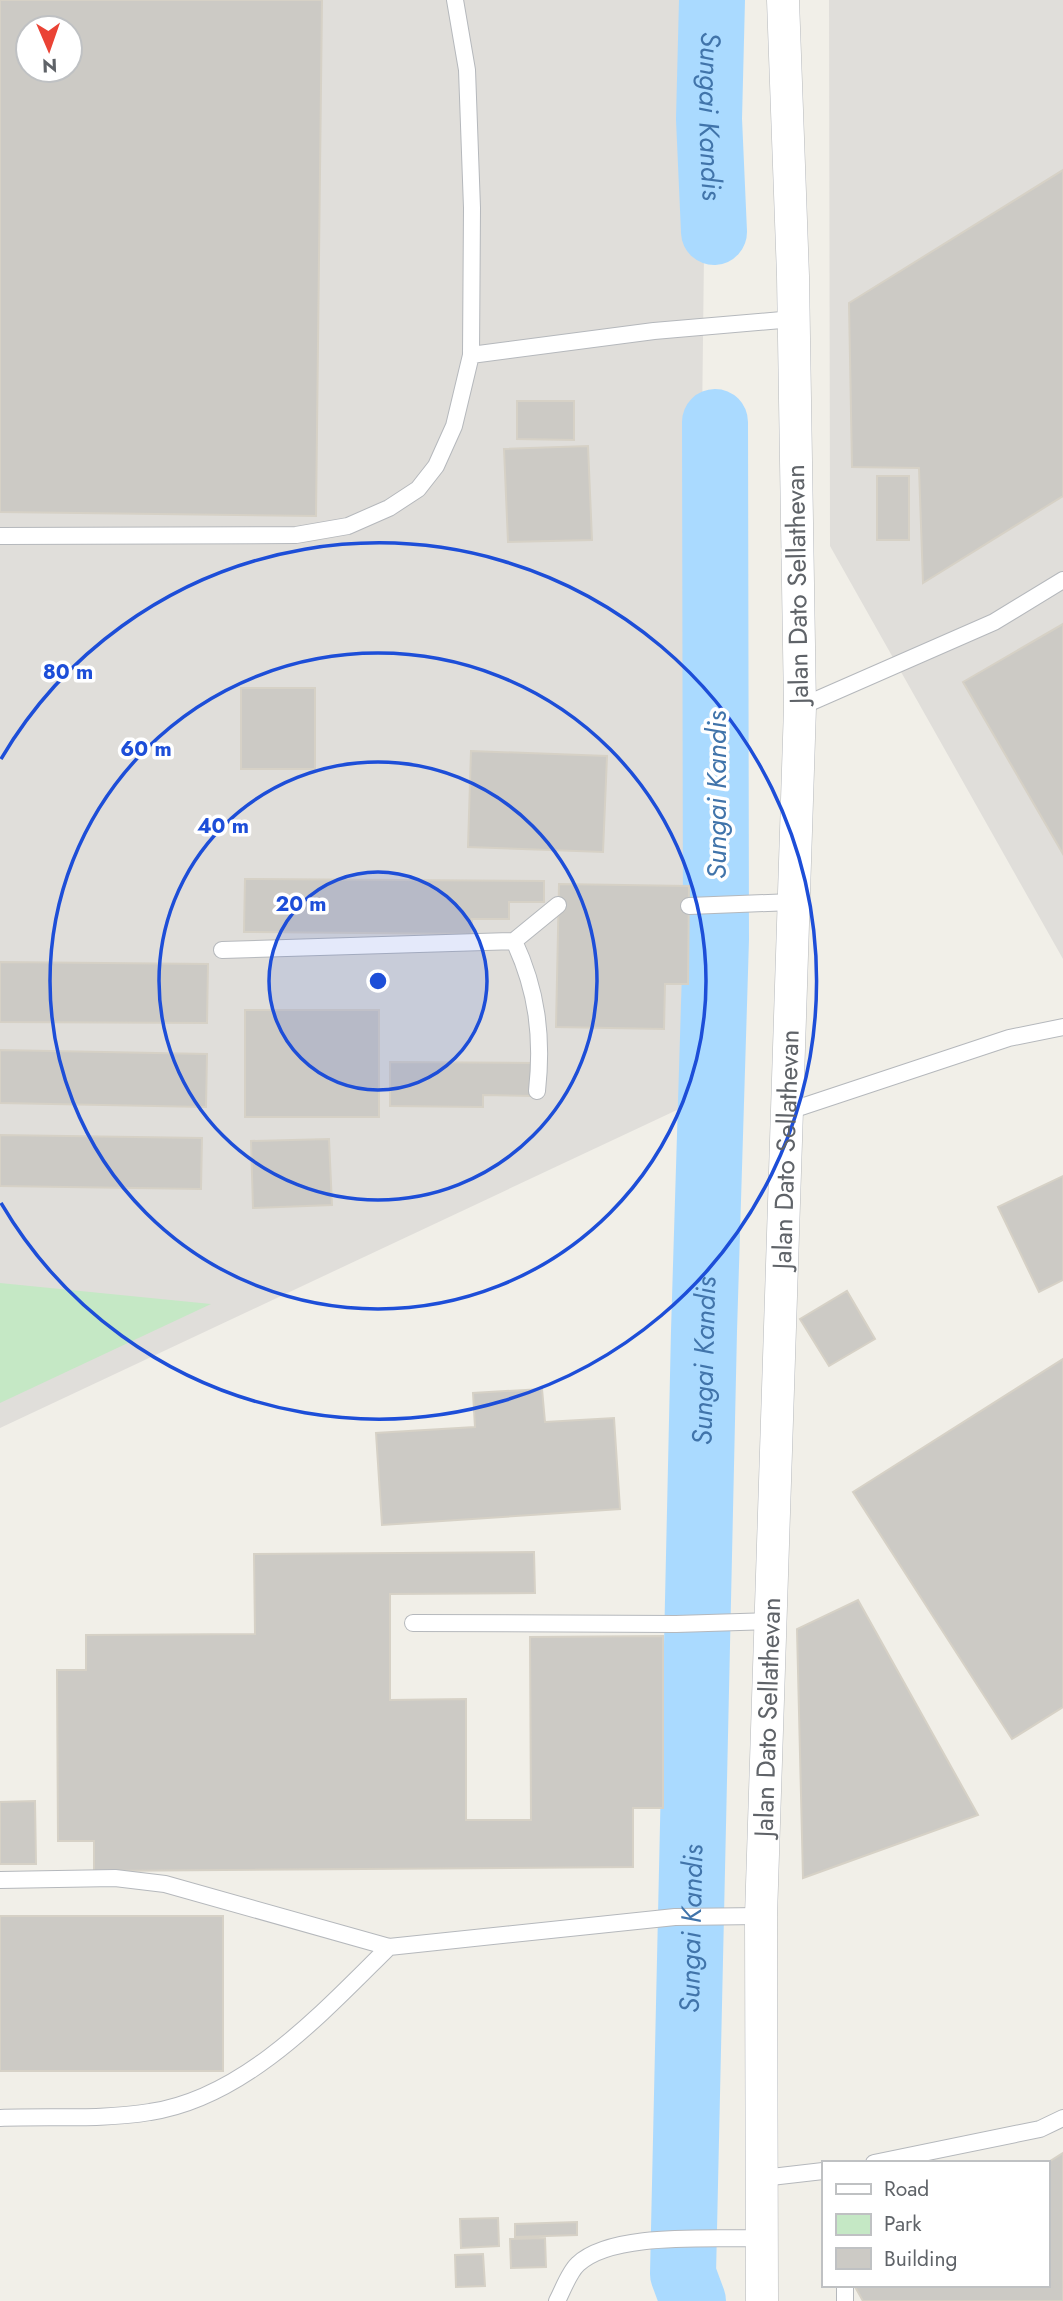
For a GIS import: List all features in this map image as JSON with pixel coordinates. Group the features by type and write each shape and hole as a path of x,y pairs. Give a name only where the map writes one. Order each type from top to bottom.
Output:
{"street":[{"name":"Jalan Dato Sellathevan","path":"762,2301 761,1916 800,707 793,319 783,0"}],"lane":[{"path":"0,536 296,535 348,526 389,509 418,489 436,466 454,426 471,355 472,208 467,70 454,0"},
{"path":"471,355 679,328 793,319"},
{"path":"800,707 994,622 1063,580"},
{"path":"694,906 792,902"},
{"path":"222,950 514,941 558,905"},
{"path":"514,941 530,975 537,1016 540,1064 537,1091"},
{"path":"786,1112 1009,1038 1063,1027"},
{"path":"413,1623 676,1624 770,1621"},
{"path":"0,1880 115,1878 165,1884 389,1947 675,1917 761,1916"},
{"path":"0,2118 149,2113 213,2094 295,2036 389,1947"},
{"path":"884,2161 1040,2129 1063,2118"},
{"path":"762,2178 822,2171"},
{"path":"557,2301 576,2266 594,2252 621,2243 762,2238"}],"shaded area":[{"path":"0,0 707,0 694,1102 0,1428"},
{"path":"829,0 1063,0 1063,959 830,546"}],"green space":[{"path":"0,1283 211,1304 0,1403"}],"building":[{"path":"0,0 322,0 316,516 0,512"},
{"path":"1063,170 1063,496 923,583 919,468 852,467 849,303"},
{"path":"517,401 574,401 574,440 517,439"},
{"path":"588,446 592,540 508,542 504,449"},
{"path":"877,476 909,476 909,540 877,540"},
{"path":"1063,624 1063,854 963,682"},
{"path":"241,688 315,688 315,769 241,769"},
{"path":"471,751 607,756 603,852 468,847"},
{"path":"245,879 544,881 544,902 509,902 509,919 472,919 472,934 244,932"},
{"path":"559,884 689,886 688,984 665,984 664,1029 556,1027"},
{"path":"0,962 208,964 207,1023 0,1022"},
{"path":"245,1010 379,1010 379,1117 245,1117"},
{"path":"0,1050 207,1054 206,1107 0,1103"},
{"path":"390,1062 533,1063 532,1096 483,1095 483,1107 390,1106"},
{"path":"0,1135 202,1138 201,1189 0,1186"},
{"path":"329,1139 332,1205 253,1208 251,1141"},
{"path":"1063,1176 1063,1280 1039,1292 998,1207"},
{"path":"847,1291 875,1339 829,1366 800,1319"},
{"path":"1063,1359 1063,1707 1012,1739 853,1492"},
{"path":"542,1389 545,1422 614,1418 620,1509 382,1525 376,1433 475,1427 473,1393"},
{"path":"534,1552 535,1593 390,1594 390,1700 466,1699 466,1820 531,1820 530,1637 663,1636 663,1808 633,1808 633,1867 94,1871 94,1841 58,1841 57,1670 86,1670 86,1635 255,1634 254,1554"},
{"path":"858,1600 978,1815 803,1878 797,1629"},
{"path":"35,1801 36,1864 0,1864 0,1802"},
{"path":"0,1916 223,1916 223,2071 0,2071"},
{"path":"1063,2153 1063,2301 863,2301 855,2287 1049,2287 1049,2162"},
{"path":"498,2218 499,2246 461,2248 460,2219"},
{"path":"577,2222 577,2235 515,2237 515,2224"},
{"path":"545,2238 546,2267 511,2268 510,2239"},
{"path":"483,2254 485,2286 456,2287 455,2255"}],"waterway":[{"name":"Sungai Kandis","path":"712,0 709,119 714,232"},
{"name":"Sungai Kandis","path":"693,2301 683,2274 704,1331 716,939 715,422"}]}
